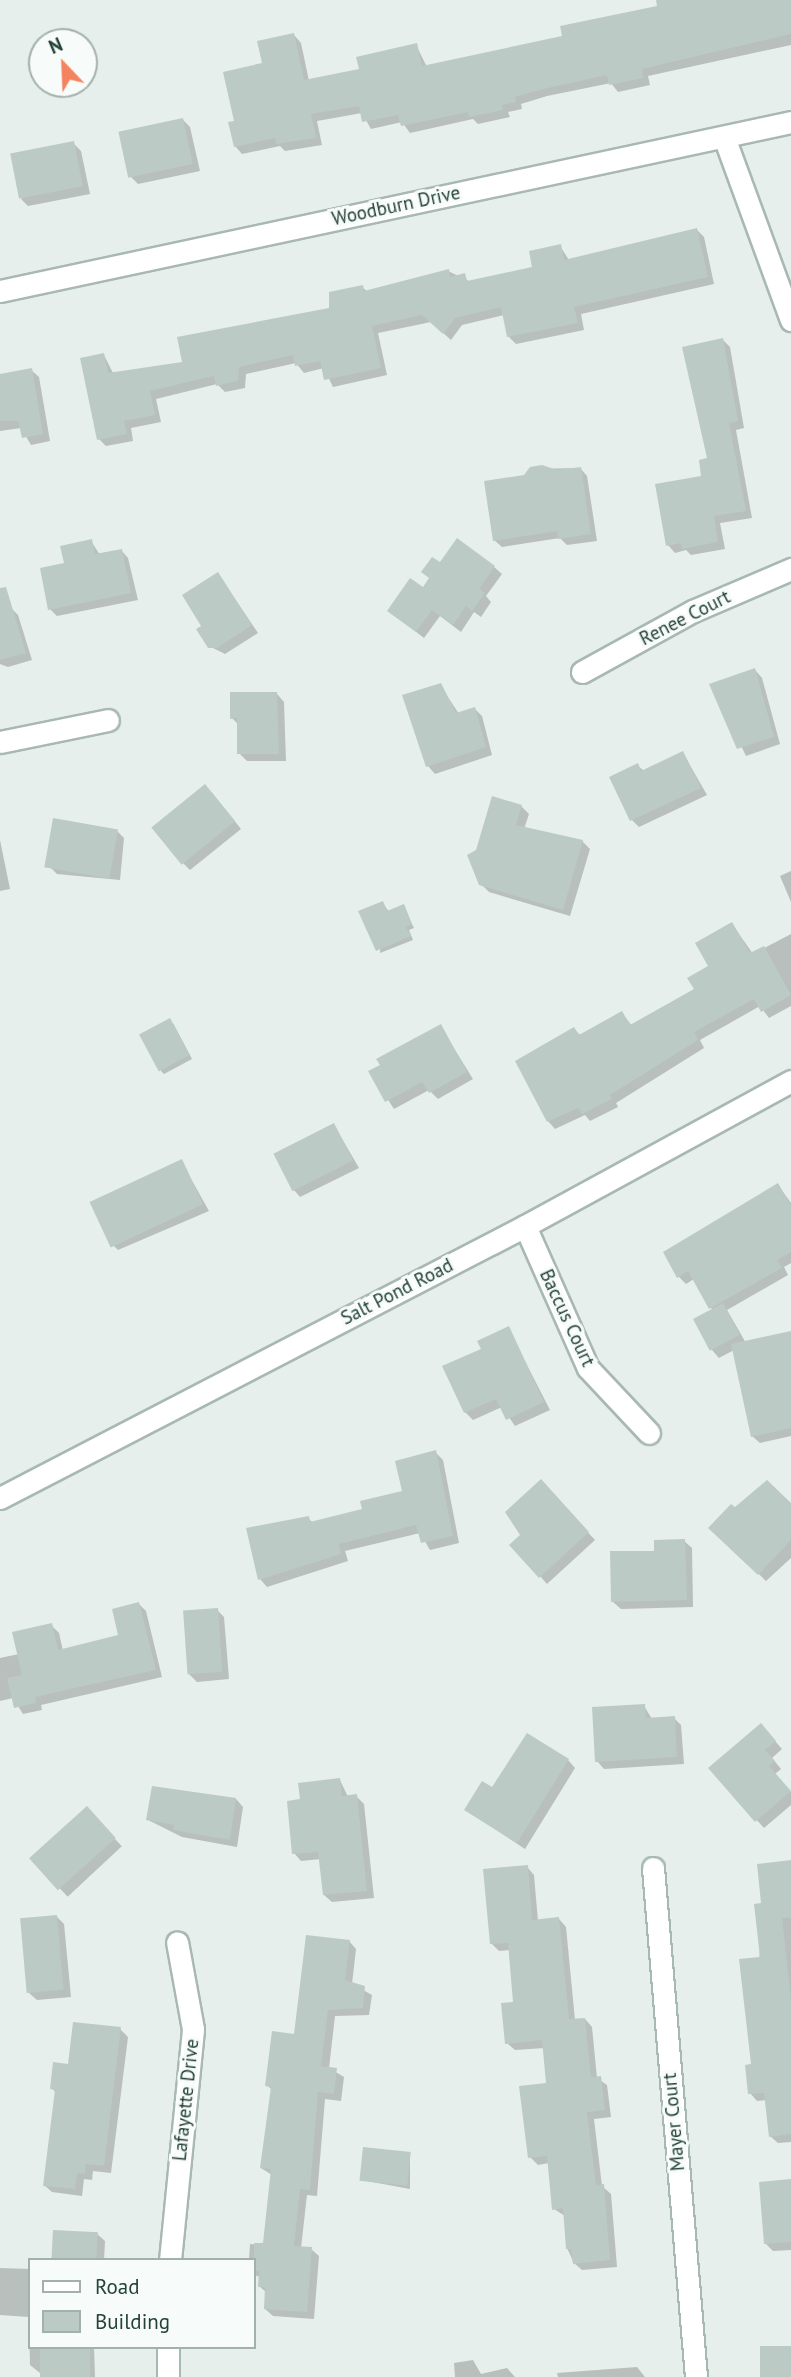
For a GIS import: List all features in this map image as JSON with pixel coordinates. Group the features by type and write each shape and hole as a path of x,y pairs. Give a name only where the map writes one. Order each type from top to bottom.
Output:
{"street":[{"name":"Woodburn Drive","path":"0,290 791,122"},
{"path":"724,137 791,320"},
{"name":"Renee Court","path":"582,672 693,611 791,569"},
{"path":"0,742 108,720"},
{"name":"Salt Pond Road","path":"0,1498 525,1226 791,1081"},
{"name":"Baccus Court","path":"525,1226 589,1368 649,1433"},
{"name":"Mayer Court","path":"653,1868 696,2377"},
{"name":"Lafayette Drive","path":"170,2258 193,2029 177,1942"},
{"path":"168,2349 168,2377"}],"building":[{"path":"656,0 791,0 791,34 642,69 643,78 609,85 607,75 539,90 515,97 516,102 502,105 503,110 469,117 468,112 401,126 398,115 362,122 359,106 311,114 316,138 276,144 275,138 234,147 228,122 234,121 223,72 262,63 257,41 294,33 304,80 359,69 356,57 417,43 422,66 562,36 560,26 657,6"},
{"path":"183,118 193,164 128,178 118,132"},
{"path":"74,141 83,186 19,199 10,153"},
{"path":"697,228 708,277 574,307 578,323 507,337 501,307 455,318 443,334 422,315 372,326 381,368 324,380 320,361 295,366 293,355 239,367 238,381 216,386 214,376 150,391 155,415 124,421 127,434 97,440 80,358 104,353 108,373 182,362 177,337 329,308 329,292 363,285 364,291 449,269 450,277 465,273 467,281 532,267 529,251 561,244 564,260"},
{"path":"723,338 738,421 729,423 746,511 714,516 718,542 682,549 681,543 666,546 655,484 701,476 699,460 707,458 682,347"},
{"path":"32,368 43,434 22,438 18,421 0,421 0,374"},
{"path":"542,465 557,470 581,467 591,534 558,539 557,531 493,541 484,481 524,475 530,467"},
{"path":"457,538 495,566 479,589 485,593 472,611 466,606 453,625 432,610 416,632 387,611 410,578 423,587 429,578 421,572 432,557 440,562"},
{"path":"92,539 95,554 122,549 131,593 48,610 40,568 64,563 60,546"},
{"path":"218,572 252,625 217,648 208,648 196,629 201,626 182,595"},
{"path":"6,587 26,653 0,660 0,588"},
{"path":"755,668 774,737 737,749 709,684"},
{"path":"441,683 456,713 475,707 486,747 426,767 402,695"},
{"path":"230,692 277,692 279,754 237,754 237,718 230,719"},
{"path":"683,751 701,788 630,821 609,777 638,763 641,771"},
{"path":"205,784 235,821 182,865 151,827"},
{"path":"492,796 522,805 516,825 583,840 563,910 479,885 467,855 476,850"},
{"path":"53,818 118,829 109,879 44,867"},
{"path":"383,901 387,911 404,904 412,924 406,927 411,936 376,951 358,911"},
{"path":"732,922 750,953 764,946 791,995 761,1012 754,999 694,1032 698,1040 610,1095 612,1099 582,1114 578,1108 547,1122 515,1061 574,1027 579,1035 622,1011 630,1025 694,989 687,978 708,966 695,943"},
{"path":"170,1018 190,1055 159,1072 139,1034"},
{"path":"441,1024 467,1072 429,1093 422,1082 385,1102 368,1071 380,1065 376,1059"},
{"path":"334,1123 353,1160 292,1191 273,1154"},
{"path":"182,1159 203,1204 111,1247 90,1202"},
{"path":"778,1183 791,1206 791,1252 777,1260 782,1268 709,1309 688,1271 677,1278 663,1252"},
{"path":"723,1303 740,1335 710,1351 693,1319"},
{"path":"509,1326 544,1402 506,1420 496,1399 464,1413 442,1366 481,1349 477,1341"},
{"path":"791,1331 791,1428 751,1437 731,1344"},
{"path":"436,1450 453,1536 421,1543 416,1525 339,1544 341,1554 258,1580 246,1528 309,1516 310,1522 362,1509 360,1501 402,1491 395,1461"},
{"path":"541,1479 589,1532 539,1578 509,1545 520,1535 505,1512"},
{"path":"767,1480 791,1503 791,1540 758,1575 708,1528 731,1504 735,1507"},
{"path":"685,1539 687,1600 611,1602 610,1551 654,1551 654,1540"},
{"path":"139,1602 156,1670 35,1697 36,1703 14,1708 7,1678 22,1675 12,1632 52,1623 58,1650 118,1635 112,1609"},
{"path":"218,1608 222,1672 188,1674 183,1610"},
{"path":"645,1704 646,1718 675,1716 677,1757 595,1762 592,1707"},
{"path":"761,1723 776,1741 765,1750 775,1761 769,1766 791,1791 755,1822 708,1768"},
{"path":"527,1733 569,1759 517,1843 464,1810 482,1781 492,1787"},
{"path":"340,1778 342,1796 357,1794 367,1891 323,1895 318,1852 292,1854 287,1801 300,1799 298,1783"},
{"path":"152,1786 236,1798 230,1840 173,1830 174,1825 146,1820"},
{"path":"87,1806 116,1838 58,1890 29,1858"},
{"path":"791,1860 791,1918 782,1918 791,1999 791,2134 769,2137 764,2093 748,2094 745,2065 751,2064 739,1959 760,1957 754,1904 761,1903 757,1864"},
{"path":"528,1865 532,1920 559,1917 569,2019 585,2018 591,2077 601,2076 605,2110 587,2112 596,2185 604,2184 610,2260 573,2264 571,2249 566,2249 563,2208 552,2210 547,2156 528,2158 519,2086 546,2083 542,2040 505,2044 501,2003 513,2002 508,1943 490,1944 483,1869"},
{"path":"57,1915 64,1990 27,1993 20,1918"},
{"path":"306,1935 350,1940 345,1980 365,1986 363,2008 328,2010 321,2066 337,2068 334,2094 318,2092 310,2190 300,2189 294,2246 312,2247 307,2312 264,2309 265,2287 258,2287 259,2271 256,2271 254,2258 254,2243 263,2243 271,2169 260,2168 271,2087 265,2086 272,2031 294,2034"},
{"path":"73,2022 121,2027 104,2166 86,2164 85,2174 77,2173 75,2189 43,2186 55,2090 50,2089 53,2062 68,2064"},
{"path":"363,2147 411,2152 407,2186 359,2181"},
{"path":"791,2179 791,2242 764,2244 759,2182"},
{"path":"53,2230 98,2232 97,2258 52,2258"},
{"path":"760,2346 791,2346 791,2377 760,2377"},
{"path":"40,2349 90,2349 90,2377 40,2377"}]}
